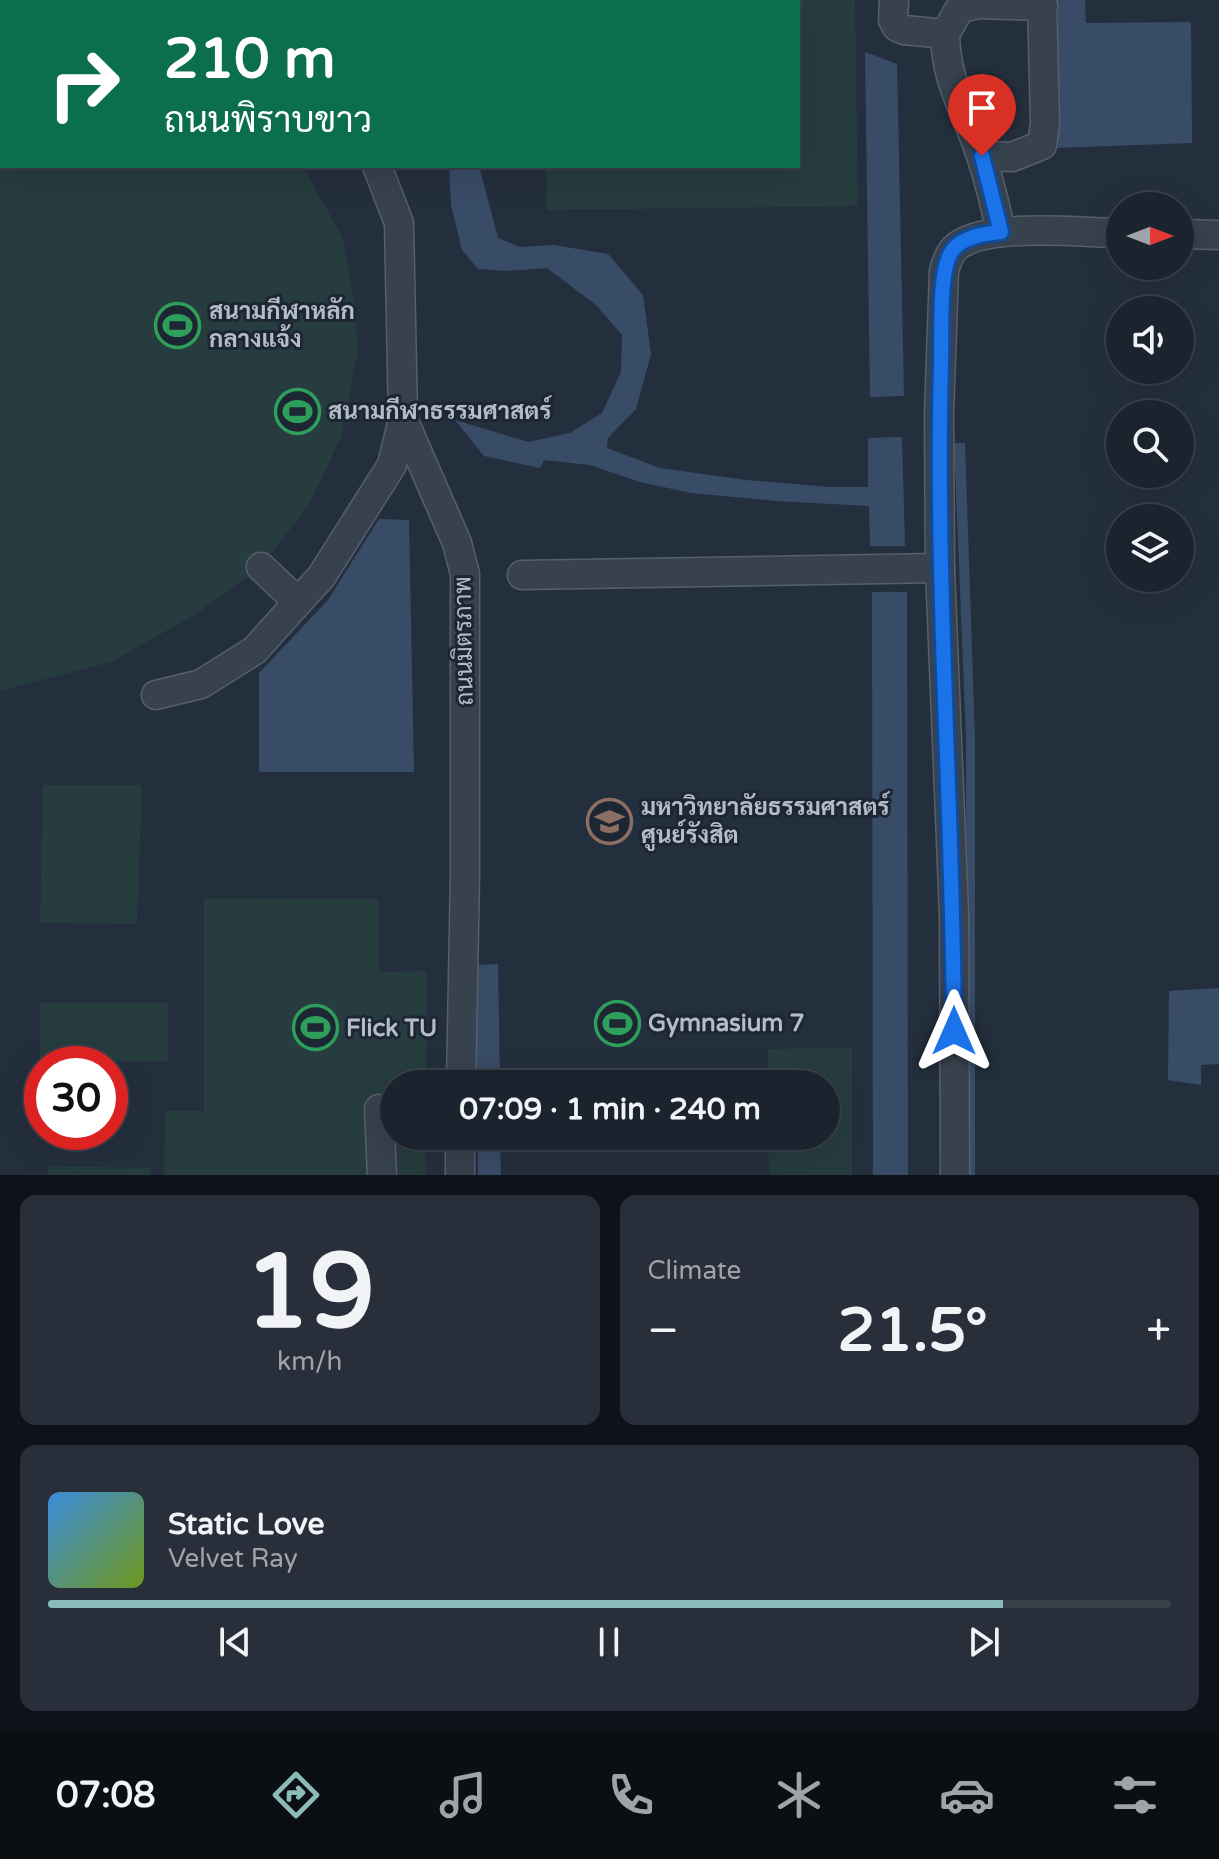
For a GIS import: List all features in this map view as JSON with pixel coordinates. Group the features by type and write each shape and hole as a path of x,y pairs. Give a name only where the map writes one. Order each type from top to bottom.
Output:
{"street":[{"path":"894,0 893,20 897,27 945,34"},
{"path":"982,156 1012,157 1042,145 1045,123 1042,3 979,4 960,8 945,34 945,61 950,81 982,156 1001,232"},
{"name":"ถนนมิตรภาพ","path":"378,168 399,223 403,419 457,543 465,574 461,1070"},
{"path":"955,1175 954,915 940,568 939,414 944,271 952,250 976,235 1001,232 1106,233"},
{"path":"1194,234 1219,235"},
{"path":"156,695 201,684 255,650 321,577 392,465 403,419"},
{"path":"261,567 298,602"},
{"path":"522,575 940,568"},
{"path":"379,1109 382,1175"},
{"path":"460,1150 460,1175"}],"green space":[{"path":"800,0 855,0 858,206 547,210 546,168 800,168"},
{"name":"สนามกีฬาหลัก กลางแจ้ง","path":"0,168 304,168 343,239 354,300 358,349 341,437 310,503 261,567 196,614 111,662 0,691"},
{"path":"43,785 142,785 137,924 40,923"},
{"name":"Flick TU","path":"204,898 378,899 379,972 426,971 426,1070 380,1070 380,1150 426,1150 426,1175 164,1175 165,1111 204,1111"},
{"path":"40,1003 168,1003 168,1061 128,1061 128,1046 40,1046"},
{"path":"852,1048 852,1175 769,1175 768,1150 840,1150 840,1070 768,1070 768,1049"},
{"path":"48,1166 150,1168 150,1175 47,1175"}],"water":[{"path":"1054,0 1085,0 1086,23 1191,22 1192,143 1055,148"},
{"path":"865,52 897,64 904,396 870,397"},
{"path":"449,168 480,168 498,238 520,247 554,245 608,254 643,295 651,354 636,409 608,438 607,448 660,468 746,480 868,487 868,438 902,437 905,546 870,546 869,506 691,493 640,482 590,465 544,460 540,468 484,456 455,420 528,442 570,433 602,413 621,372 622,335 596,305 547,268 506,271 478,269 462,250 451,205"},
{"path":"954,443 965,443 975,739 975,1175 965,1175 966,738"},
{"path":"379,519 409,520 414,772 259,772 259,673 328,600"},
{"path":"872,592 907,592 908,1175 873,1175"},
{"path":"498,964 500,1070 477,1070 475,965"},
{"path":"1219,988 1219,1064 1201,1065 1201,1085 1168,1080 1169,991"},
{"path":"478,1150 500,1150 501,1175 478,1175"}],"place":[{"name":"สนามกีฬาหลัก กลางแจ้ง","path":"178,325"},
{"name":"สนามกีฬาธรรมศาสตร์","path":"297,411"},
{"name":"มหาวิทยาลัยธรรมศาสตร์ ศูนย์รังสิต","path":"610,821"},
{"name":"Gymnasium 7","path":"617,1023"},
{"name":"Flick TU","path":"315,1028"}],"route":[{"path":"954,1031 954,915 940,568 939,414 944,271 952,250 976,235 1001,232 982,156"}]}
